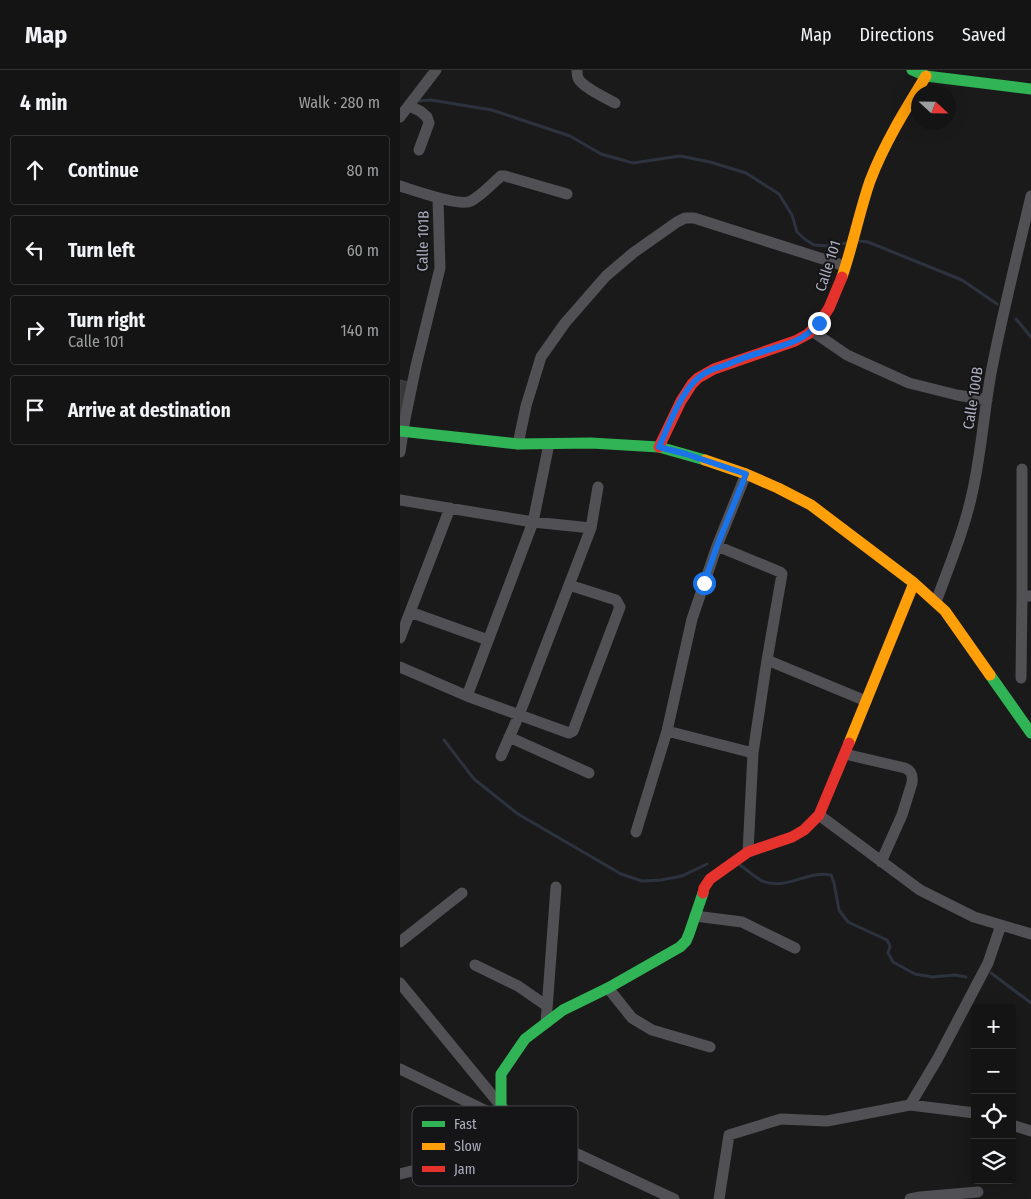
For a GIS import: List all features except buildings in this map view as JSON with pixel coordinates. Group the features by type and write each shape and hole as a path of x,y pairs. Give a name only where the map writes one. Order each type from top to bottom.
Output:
{"street":[{"path":"400,117 436,70"},
{"path":"577,70 578,80 615,103"},
{"path":"912,70 926,76 1031,89"},
{"name":"Calle 101","path":"659,447 681,401 698,378 708,371 802,338 812,331 829,308 837,292 865,196 875,170 891,136 926,76"},
{"path":"410,104 428,117 429,123 419,150"},
{"path":"400,186 438,198 465,203 469,202 503,176 567,194"},
{"name":"Calle 100B","path":"936,602 972,496 978,469 993,363 1031,196"},
{"name":"Calle 101B","path":"400,452 402,431 416,366 440,268 438,198"},
{"path":"518,444 526,406 541,357 565,323 606,276 633,253 677,222 685,218 694,218 845,266"},
{"path":"812,331 846,355 909,382 957,396 987,400"},
{"path":"402,431 518,444 591,443 659,447 746,474 778,488 810,505 914,583 936,602 945,611 1031,733"},
{"path":"467,696 533,522 548,444"},
{"path":"1021,678 1027,596 1022,469"},
{"path":"636,832 667,731 692,619 717,546 746,474"},
{"path":"501,756 519,715 591,528 598,487"},
{"path":"400,500 533,522 591,528"},
{"path":"400,638 450,508"},
{"path":"717,546 782,574 753,752 748,852"},
{"path":"497,1106 501,1074 525,1039 562,1010 608,988 680,947 686,941 704,888 710,879 748,852 792,837 804,830 819,815 914,583"},
{"path":"400,668 467,696 569,733 573,731 620,607 616,600 569,585"},
{"path":"410,612 488,640"},
{"path":"767,660 866,701"},
{"path":"667,731 753,752"},
{"path":"509,738 589,772"},
{"path":"845,754 910,770 912,783 902,815 881,862"},
{"path":"819,815 920,890 974,917 1031,934"},
{"path":"546,1023 556,888"},
{"path":"400,942 462,893"},
{"path":"695,916 742,922 795,948"},
{"path":"910,1105 938,1058 988,963 1001,925"},
{"path":"475,965 518,986 547,1006"},
{"path":"400,983 494,1106"},
{"path":"608,988 632,1018 645,1026 652,1030 710,1047"},
{"path":"400,1068 488,1106"},
{"path":"719,1199 729,1135 781,1119 826,1121 910,1105 971,1113"},
{"path":"1016,1126 1031,1131"},
{"path":"578,1154 674,1199"},
{"path":"910,1199 978,1192"}],"waterway":[{"path":"416,101 431,100 492,110 570,136 601,154 633,163 680,156 710,162 746,173 779,194 792,215 797,232 806,240 814,245 828,246 847,243"},
{"path":"859,241 868,242 962,280 997,304"},
{"path":"1016,319 1031,337"},
{"path":"444,740 474,779 518,814 621,874 642,881 661,880 682,876 707,864"},
{"path":"740,865 762,881 780,884 814,875 831,875 839,910 848,922 887,940 890,946 888,953 893,962 915,974 932,977 955,975 966,977"},
{"path":"991,973 1031,1003"}],"traffic: fast":[{"path":"912,70 926,76 1031,89"},
{"path":"400,431 518,444 591,443 659,447 705,460"},
{"path":"990,675 1031,733"},
{"path":"501,1106 501,1074 525,1039 563,1010 608,988 680,947 686,941 689,934 703,893"}],"traffic: slow":[{"path":"842,277 870,181 895,127 926,76"},
{"path":"705,460 746,474 811,505 914,583 945,611 990,675"},
{"path":"849,743 914,583"}],"traffic: jam":[{"path":"659,447 681,401 698,378 714,369 795,341 808,334 820,322 829,308 842,277"},
{"path":"703,893 710,879 748,852 792,837 804,830 819,815 849,743"}],"route":[{"path":"704,583 746,474 659,447 681,401 698,378 708,371 763,351 792,343 812,331 819,323"}]}
